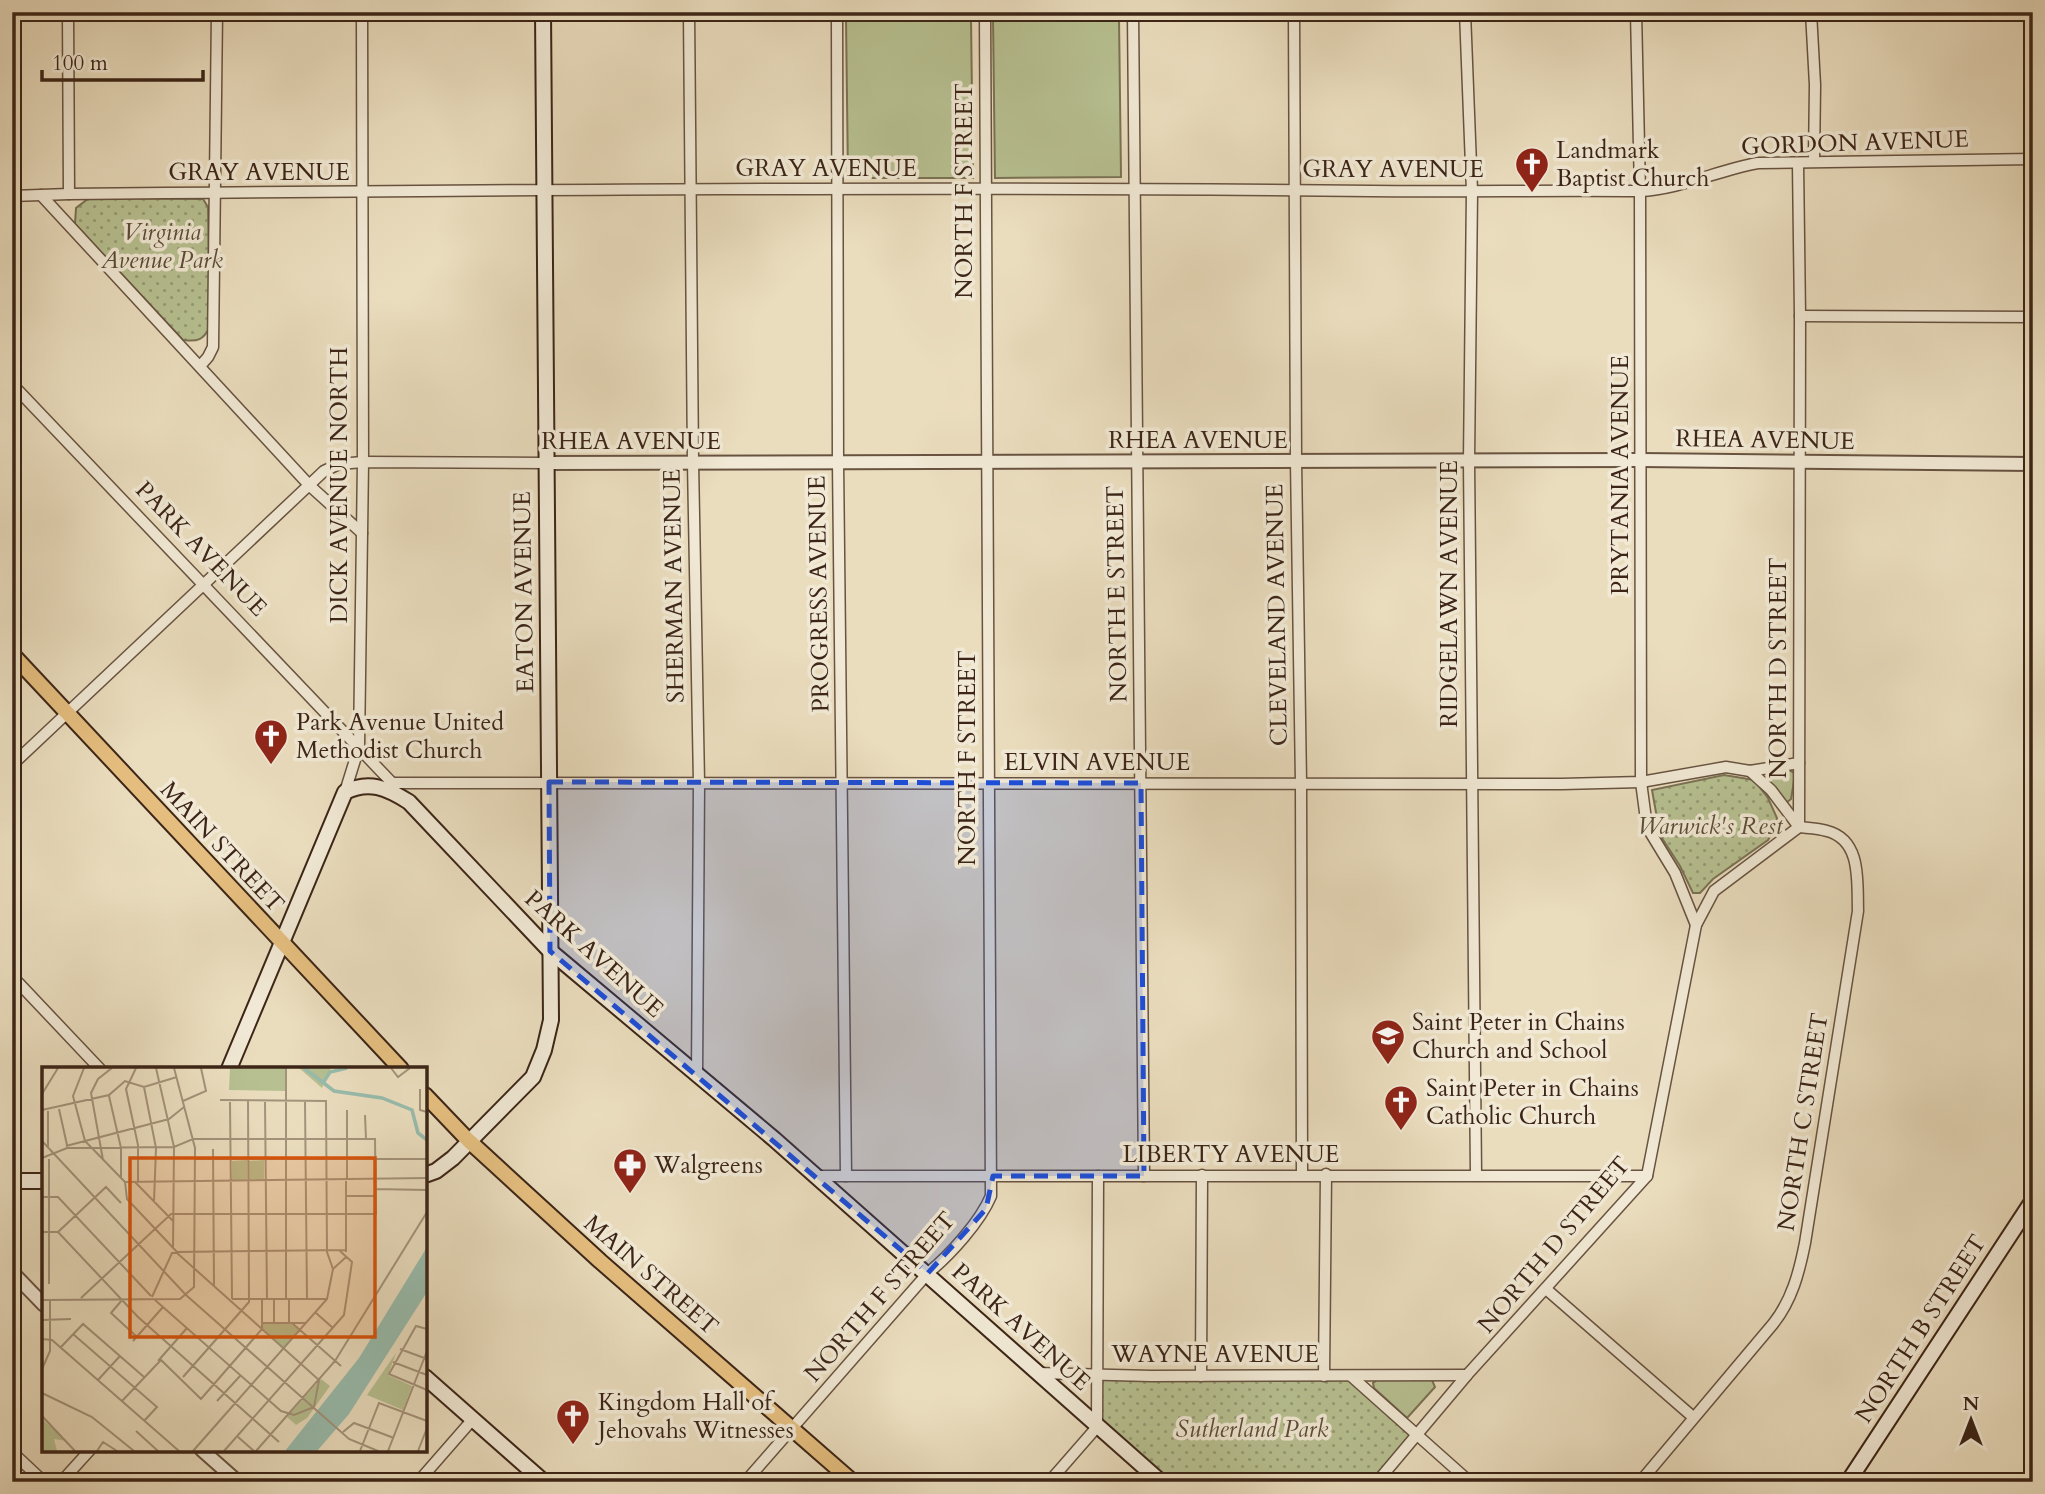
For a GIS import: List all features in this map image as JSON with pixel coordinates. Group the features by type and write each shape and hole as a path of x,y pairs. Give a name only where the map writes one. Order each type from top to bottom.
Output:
{"main road":[{"name":"EATON AVENUE","path":"427,1174 444,1165 533,1077 551,1020 543,12"},
{"name":"MAIN STREET","path":"12,654 399,1067"},
{"path":"345,792 358,785 375,786 389,790 409,802"},
{"name":"DICK AVENUE NORTH","path":"230,1067 345,792"},
{"name":"PARK AVENUE","path":"409,802 550,951 928,1273 1161,1482"},
{"name":"MAIN STREET","path":"427,1097 468,1140 600,1261 853,1482"},
{"path":"12,1181 42,1181"},
{"name":"NORTH B STREET","path":"1848,1482 2033,1200"},
{"path":"427,1379 544,1482"}],"street":[{"path":"68,12 69,194"},
{"path":"201,365 213,347 217,12"},
{"name":"DICK AVENUE NORTH","path":"345,792 359,747 363,462 362,12"},
{"name":"SHERMAN AVENUE","path":"690,12 693,462 699,783 697,1076"},
{"name":"PROGRESS AVENUE","path":"837,12 838,462 846,1176"},
{"name":"NORTH F STREET","path":"745,1482 986,1209 991,1196 993,1176 988,783 985,12"},
{"name":"NORTH E STREET","path":"1133,12 1144,1176"},
{"name":"CLEVELAND AVENUE","path":"1294,12 1302,1174"},
{"name":"RIDGELAWN AVENUE","path":"1465,12 1472,191 1469,461 1476,1175"},
{"name":"PRYTANIA AVENUE","path":"1636,12 1640,191 1641,782 1647,827 1675,873 1696,925"},
{"path":"1811,12 1815,85 1814,161"},
{"name":"GORDON AVENUE","path":"1640,191 1660,190 1758,163 2033,159"},
{"name":"NORTH D STREET","path":"1377,1482 1467,1375 1647,1176 1696,925 1714,891 1799,827 1798,163"},
{"name":"GRAY AVENUE","path":"12,196 691,189 1640,191"},
{"path":"41,195 310,486 362,533"},
{"path":"1800,316 2033,317"},
{"name":"PARK AVENUE","path":"12,384 409,802"},
{"name":"RHEA AVENUE","path":"12,765 324,471 340,464 1641,460 2033,464"},
{"name":"ELVIN AVENUE","path":"393,783 1641,782 1726,767 1750,771 1799,763"},
{"path":"1750,771 1771,790 1799,827"},
{"name":"NORTH C STREET","path":"1640,1482 1784,1309 1799,1273 1858,911 1856,868 1852,849 1842,838 1828,831 1799,827"},
{"path":"12,976 98,1067"},
{"path":"1324,1376 1326,1174"},
{"path":"1201,1376 1202,1175"},
{"name":"LIBERTY AVENUE","path":"815,1176 1647,1176"},
{"path":"1049,1482 1097,1427 1098,1177"},
{"path":"12,1272 42,1303"},
{"path":"1546,1289 1693,1417"},
{"name":"WAYNE AVENUE","path":"1038,1373 1201,1376 1467,1375"},
{"name":"WAYNE AVENUE","path":"1351,1376 1470,1482"},
{"path":"418,1482 473,1419"},
{"path":"12,1452 44,1482"},
{"path":"61,1482 88,1452"},
{"path":"204,1452 239,1482"}],"highlighted area":[{"path":"549,782 1141,783 1144,1176 993,1176 986,1209 928,1273 550,951"}],"green space":[{"path":"971,17 973,178 848,178 846,18"},
{"path":"1119,17 1121,177 995,178 993,18"},
{"name":"Virginia Avenue Park","path":"89,198 203,199 208,207 210,327 205,335 196,340 183,340 75,224 76,208"},
{"path":"1788,770 1795,775 1791,799 1786,803 1766,778 1770,774"},
{"name":"Warwick's Rest","path":"1724,775 1754,780 1768,798 1777,818 1775,828 1768,840 1713,879 1700,893 1693,893 1660,835 1652,790"},
{"name":"Sutherland Park","path":"1098,1374 1351,1376 1416,1433 1377,1482 1161,1482 1097,1427"},
{"path":"1377,1380 1432,1380 1435,1387 1407,1418 1374,1388 1373,1383"}],"place":[{"name":"Landmark Baptist Church","path":"1532,194"},
{"name":"Park Avenue United Methodist Church","path":"271,766"},
{"name":"Saint Peter in Chains Church and School","path":"1388,1066"},
{"name":"Saint Peter in Chains Catholic Church","path":"1401,1132"},
{"name":"Walgreens","path":"630,1195"},
{"name":"Kingdom Hall of Jehovahs Witnesses","path":"573,1446"}]}
